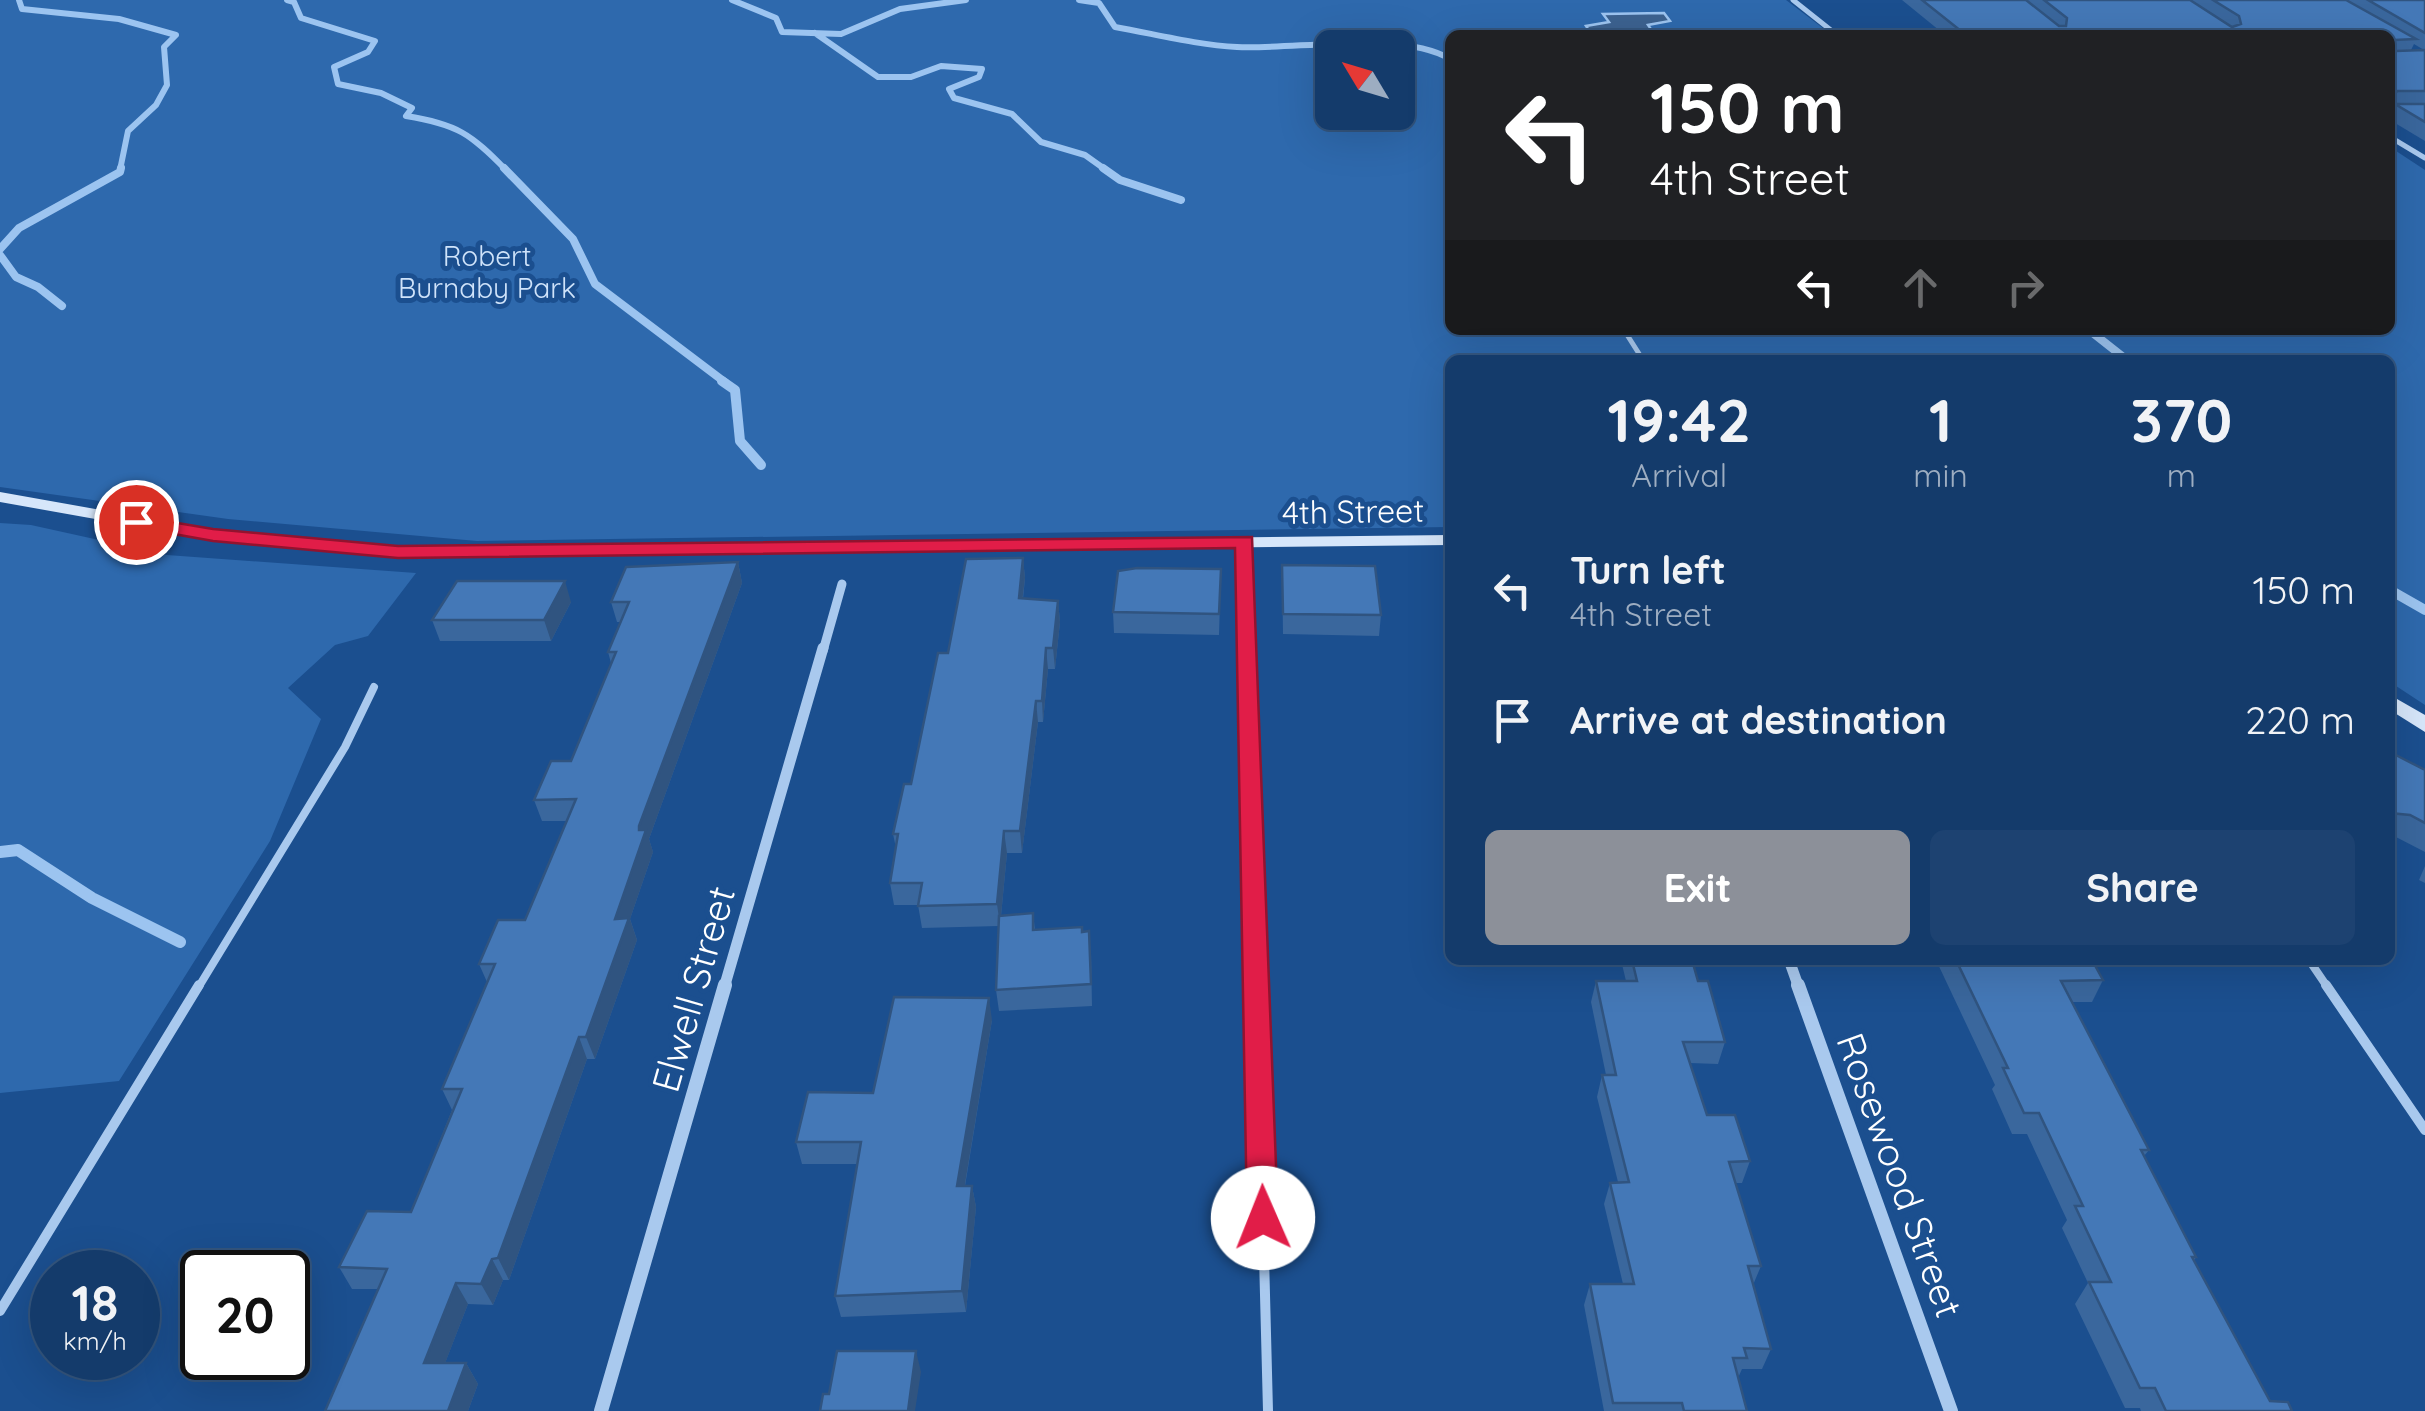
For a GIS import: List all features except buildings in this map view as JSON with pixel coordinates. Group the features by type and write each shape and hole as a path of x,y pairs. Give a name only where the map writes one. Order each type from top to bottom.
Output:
{"street":[{"path":"1793,0 1831,30"},
{"path":"2395,139 2425,158"},
{"name":"4th Street","path":"0,497 213,535 398,552 1445,540"},
{"name":"Elwell Street","path":"601,1411 842,584"},
{"path":"2395,704 2425,725"},
{"name":"Rosewood Street","path":"1791,965 1950,1411"}],"lane":[{"path":"1245,542 1268,1411"},
{"path":"0,1311 344,746 374,687"},
{"path":"2313,965 2425,1130"}],"green space":[{"name":"Robert Burnaby Park","path":"0,0 1786,0 1825,30 1445,30 1445,335 2395,335 2395,150 2425,170 2425,705 2395,685 2395,355 1445,355 1445,527 477,541 228,519 0,487"},
{"path":"0,523 31,525 167,555 416,573 368,636 335,645 288,688 321,719 270,841 119,1081 0,1093"}],"shaded area":[{"path":"1664,13 1670,21 1648,25 1652,30 1589,30 1586,26 1609,22 1603,14"}],"waterway":[{"path":"19,0 22,9 119,19 176,35 164,47 167,85 156,105 128,131 120,170"},
{"path":"287,0 294,2 301,18 375,41 368,52 334,67 338,84 381,93 412,108 406,116 462,132 505,169"},
{"path":"732,0 776,18 782,32 815,33"},
{"path":"815,33 841,34 900,9 966,0"},
{"path":"1079,0 1099,3 1115,27 1191,42 1237,47 1377,43 1429,50 1445,57"},
{"path":"815,33 878,77 911,77 941,66 982,69 979,77 949,89 954,98 1012,114 1041,142 1085,155 1106,170"},
{"path":"0,249 19,228 121,168"},
{"path":"1103,168 1120,180 1181,200"},
{"path":"505,169 573,239 595,284 726,383"},
{"path":"0,255 16,277 38,287 62,306"},
{"path":"2095,335 2121,355"},
{"path":"722,381 735,390 740,441 761,465"},
{"path":"2395,593 2425,610"},
{"path":"0,852 18,850 92,898 180,942"}],"route":[{"path":"136,522 213,535 398,552 1245,542 1263,1218"}]}
